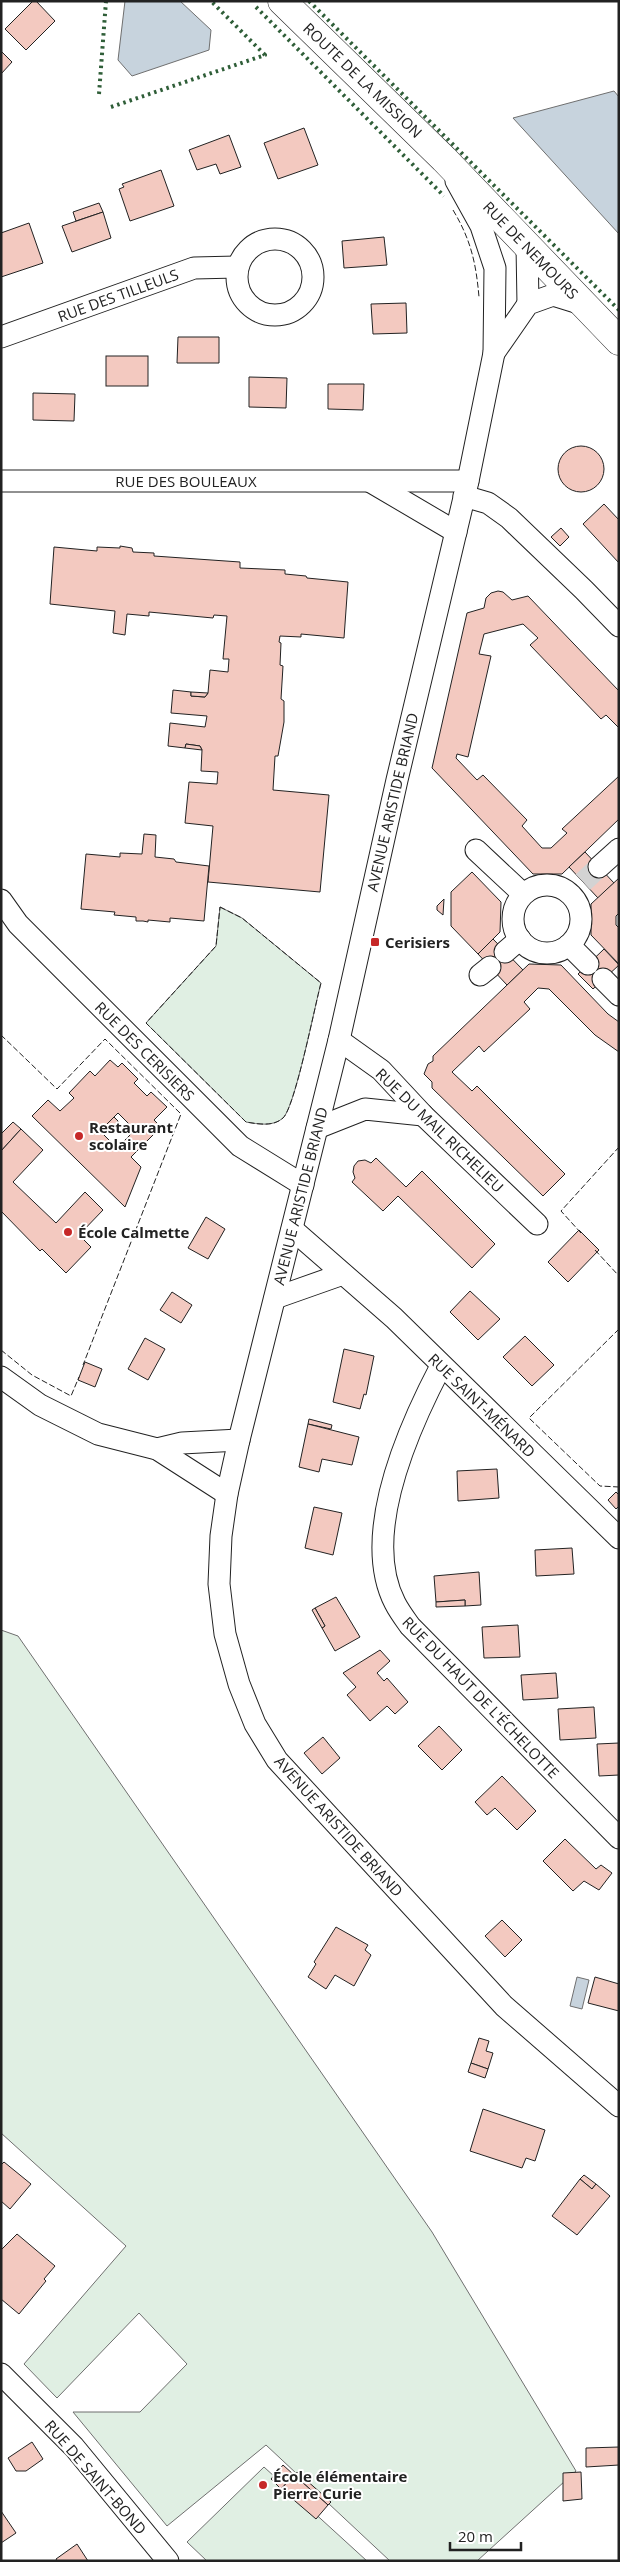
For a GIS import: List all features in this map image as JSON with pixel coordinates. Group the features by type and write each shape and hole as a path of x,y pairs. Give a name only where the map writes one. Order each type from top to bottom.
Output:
{"main road":[{"name":"ROUTE DE LA MISSION","path":"282,1 444,159"},
{"name":"RUE DE NEMOURS","path":"444,159 619,341"}],"street":[{"name":"AVENUE ARISTIDE BRIAND","path":"444,159 481,226 495,268 494,353 466,488 397,780 339,1040 239,1440 227,1494 219,1584 225,1634 239,1684 255,1724 277,1760 504,2006 619,2106"},
{"path":"495,268 527,246"},
{"path":"527,246 528,304"},
{"name":"RUE DES TILLEULS","path":"1,338 194,268 237,267"},
{"path":"494,353 528,304 552,295 582,304"},
{"name":"RUE DES BOULEAUX","path":"1,481 371,481 466,488"},
{"path":"371,481 456,532"},
{"path":"466,488 509,518 619,626"},
{"path":"599,867 619,849"},
{"path":"476,850 523,894"},
{"path":"552,884 577,888 582,914 581,925 577,936 569,945 560,951 538,952 512,946 515,931 514,911 523,894 531,888 552,884"},
{"name":"RUE DES CERISIERS","path":"1,900 18,924 240,1146 303,1185"},
{"path":"569,945 588,964"},
{"path":"603,979 619,996"},
{"name":"RUE DU MAIL RICHELIEU","path":"339,1040 382,1070 423,1115 537,1224"},
{"path":"317,1128 365,1109 423,1115"},
{"name":"RUE SAINT-MÉNARD","path":"292,1229 394,1318 619,1538"},
{"path":"275,1298 343,1274"},
{"name":"RUE DU HAUT DE L'ÉCHELOTTE","path":"441,1366 416,1415 403,1446 385,1524 384,1560 395,1602 410,1626 619,1838"},
{"path":"1,1377 40,1405 90,1431 157,1448 227,1494"},
{"path":"157,1448 182,1443 239,1440"},
{"name":"RUE DE SAINT-BOND","path":"1,2374 74,2447 168,2561"}],"green space":[{"path":"220,907 242,918 321,983 293,1095 283,1118 275,1123 246,1122 146,1023 216,946"},
{"path":"1,1630 18,1636 432,2232 576,2471 477,2561 390,2561 266,2445 167,2526 73,2412 140,2412 187,2364 139,2313 57,2398 24,2364 126,2246 1,2133"},
{"name":"École élémentaire Pierre Curie","path":"264,2467 367,2561 207,2561 187,2542"}],"shaded area":[{"path":"125,1 180,1 211,30 209,50 132,76 118,60"},
{"path":"614,91 619,97 619,234 513,118"},
{"path":"577,1977 589,1980 582,2009 570,2006"}],"building":[{"path":"33,1 36,1 55,21 26,50 5,29"},
{"path":"1,51 12,62 1,74"},
{"path":"304,128 318,165 278,179 264,143"},
{"path":"229,135 241,167 220,174 216,164 197,170 189,150"},
{"path":"161,170 174,206 130,221 119,189 124,187 122,184"},
{"path":"99,203 103,212 76,221 73,212"},
{"path":"103,212 111,238 72,252 62,226"},
{"path":"29,223 43,263 1,277 1,233"},
{"path":"384,237 387,265 344,268 342,241"},
{"path":"406,303 407,333 373,334 371,304"},
{"path":"178,337 219,337 219,363 177,363"},
{"path":"106,356 148,356 148,386 106,386"},
{"path":"249,377 287,378 286,408 249,407"},
{"path":"328,384 364,384 363,410 328,409"},
{"path":"33,393 75,394 74,421 33,420"},
{"path":"586,446 598,452 603,460 603,478 598,486 590,491 576,492 564,486 559,478 558,464 564,452 572,447"},
{"path":"604,504 619,520 619,563 583,524"},
{"path":"561,528 569,537 560,546 551,537"},
{"path":"120,546 132,548 133,552 154,553 154,556 240,562 240,568 285,570 285,574 348,582 344,638 301,634 301,637 280,636 279,642 281,643 280,665 283,666 281,699 284,701 284,722 278,756 275,756 273,790 329,795 320,892 208,882 213,826 185,823 189,782 217,784 218,772 201,771 202,750 200,746 186,744 185,748 168,746 170,723 205,727 207,716 171,713 173,690 191,692 191,696 205,697 208,693 210,670 228,672 229,659 223,659 227,616 214,615 213,618 149,612 149,616 127,614 125,635 113,633 115,611 50,604 54,547 97,551 97,547 120,548"},
{"path":"503,592 512,600 528,596 619,691 619,728 606,715 601,719 530,645 538,638 523,624 484,634 479,654 491,656 468,757 457,754 456,758 477,780 483,775 527,820 522,826 542,848 551,848 567,833 562,829 619,776 619,819 562,874 533,874 432,768 467,613 484,608 486,598 491,593"},
{"path":"191,692 208,693 205,697 191,696"},
{"path":"186,744 200,746 202,750 185,748"},
{"path":"144,834 156,835 155,857 209,866 204,921 170,918 170,922 136,921 136,917 114,915 115,912 81,909 86,854 120,857 120,853 142,854"},
{"path":"585,852 614,883 598,898 569,867"},
{"path":"472,872 501,902 500,932 478,954 451,926 451,892"},
{"path":"619,878 619,913 616,916 616,925 619,928 619,964 591,935 591,904"},
{"path":"444,899 443,915 437,910 437,906"},
{"path":"493,939 523,970 507,985 478,954"},
{"path":"604,949 619,965 593,989 578,974"},
{"path":"529,964 561,965 608,1014 619,1022 619,1052 595,1035 549,989 538,988 524,1002 530,1009 484,1052 479,1046 452,1072 472,1091 477,1086 565,1174 543,1196 432,1088 432,1082 424,1074 428,1064 433,1061 433,1056"},
{"name":"Restaurant scolaire","path":"110,1060 118,1067 122,1063 138,1079 134,1083 147,1096 151,1092 167,1107 154,1120 161,1127 131,1157 141,1167 125,1207 32,1116 48,1100 60,1111 74,1098 69,1093 90,1071 95,1076","holes":["118,1113 135,1130 119,1146 111,1146 111,1142 100,1131"]},
{"path":"114,1117 118,1121 118,1126 113,1131 108,1131 104,1127"},
{"path":"13,1122 21,1129 1,1151 1,1134"},
{"path":"21,1129 43,1150 13,1182 56,1223 85,1192 103,1210 79,1235 91,1247 66,1273 42,1249 40,1251 1,1211 1,1151"},
{"path":"376,1158 406,1187 422,1171 495,1244 472,1268 398,1196 383,1211 352,1182 355,1178 354,1166 358,1161 365,1160 371,1163"},
{"path":"206,1217 225,1229 208,1259 188,1248"},
{"path":"579,1230 599,1250 568,1282 548,1262"},
{"path":"470,1291 500,1319 478,1340 450,1312"},
{"path":"172,1292 192,1305 181,1323 160,1310"},
{"path":"525,1336 554,1365 532,1386 503,1357"},
{"path":"145,1338 165,1349 148,1380 128,1369"},
{"path":"344,1349 374,1356 366,1395 364,1394 360,1409 333,1402"},
{"path":"85,1362 102,1369 95,1387 78,1380"},
{"path":"309,1419 332,1425 331,1429 308,1424"},
{"path":"308,1424 359,1437 352,1465 322,1459 319,1472 299,1467"},
{"path":"497,1469 499,1498 458,1501 457,1471"},
{"path":"616,1492 619,1495 619,1506 616,1509 608,1500"},
{"path":"314,1507 342,1513 333,1555 305,1548"},
{"path":"572,1548 574,1574 536,1576 535,1550"},
{"path":"479,1572 481,1605 465,1606 465,1600 436,1602 434,1576"},
{"path":"336,1597 360,1637 335,1651 322,1628 325,1626 315,1608"},
{"path":"465,1600 465,1606 436,1607 436,1602"},
{"path":"315,1608 325,1626 322,1628 312,1610"},
{"path":"518,1625 520,1657 484,1658 482,1627"},
{"path":"380,1650 390,1661 377,1673 384,1681 387,1678 408,1702 395,1714 387,1706 370,1721 347,1695 356,1687 343,1673"},
{"path":"556,1673 558,1698 523,1700 521,1675"},
{"path":"594,1707 596,1738 560,1740 558,1709"},
{"path":"439,1726 462,1750 442,1770 418,1746"},
{"path":"323,1737 340,1758 322,1774 304,1753"},
{"path":"619,1743 619,1775 599,1776 597,1744"},
{"path":"502,1776 536,1811 517,1830 495,1808 487,1815 475,1802"},
{"path":"565,1839 596,1869 601,1865 612,1873 599,1890 584,1881 573,1891 543,1861"},
{"path":"502,1920 522,1940 505,1957 485,1936"},
{"path":"336,1927 368,1945 365,1950 371,1955 354,1986 335,1975 326,1989 308,1977 316,1964 314,1962"},
{"path":"595,1977 619,1984 619,2011 588,2003"},
{"path":"479,2038 489,2041 486,2051 493,2053 488,2069 471,2063"},
{"path":"471,2063 488,2069 485,2078 468,2072"},
{"path":"483,2109 545,2130 535,2161 526,2158 522,2168 470,2151"},
{"path":"4,2162 31,2184 10,2209 1,2201 1,2165"},
{"path":"584,2175 596,2184 592,2189 580,2179"},
{"path":"580,2179 592,2189 596,2184 610,2196 577,2235 552,2216"},
{"path":"17,2234 55,2266 44,2279 46,2281 19,2314 1,2299 1,2250"},
{"path":"32,2442 43,2459 26,2471 16,2471 8,2458"},
{"path":"619,2447 619,2465 586,2467 586,2448"},
{"path":"283,2465 294,2475 281,2489 271,2479"},
{"path":"297,2472 331,2502 328,2505 294,2475"},
{"path":"581,2472 582,2499 563,2501 563,2473"},
{"path":"294,2475 328,2505 316,2519 281,2489"},
{"path":"1,2511 16,2533 1,2543"},
{"path":"77,2544 88,2561 57,2561 56,2559"}],"tunnel":[{"path":"583,882 599,867"}],"hedge":[{"path":"99,94 106,1"},
{"path":"111,107 265,55 211,1"},
{"path":"309,1 619,310"},
{"path":"256,7 444,196"}],"fence":[{"path":"453,210 472,252 479,297"},
{"path":"220,907 242,918 321,983 293,1095 283,1118 275,1123 246,1122 146,1023 216,946 220,907"},
{"path":"1,1035 57,1089 105,1039 181,1114 83,1365"},
{"path":"581,1233 561,1211 619,1147"},
{"path":"595,1250 619,1276"},
{"path":"619,1329 529,1418 600,1486 619,1487"},
{"path":"1,1350 32,1375 71,1396 79,1377"}],"place":[{"name":"Cerisiers","path":"375,942"},
{"name":"Restaurant scolaire","path":"79,1136"},
{"name":"École Calmette","path":"68,1232"},
{"name":"École élémentaire Pierre Curie","path":"263,2485"}]}
